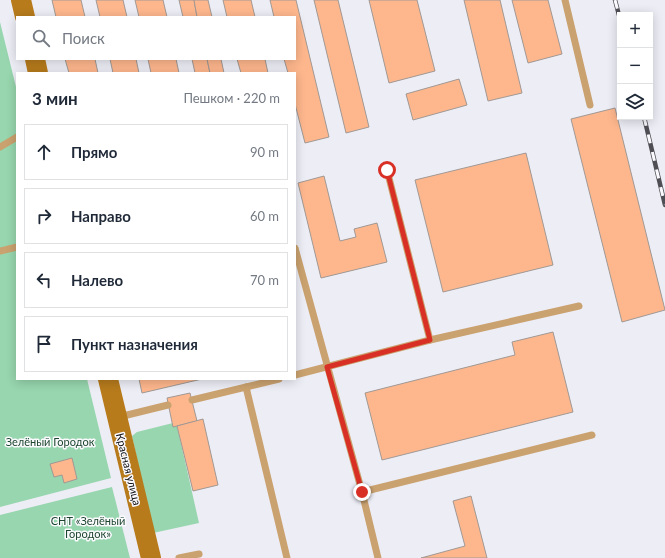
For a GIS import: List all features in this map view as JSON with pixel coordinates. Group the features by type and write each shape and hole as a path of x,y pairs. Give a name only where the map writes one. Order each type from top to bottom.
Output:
{"main road":[{"path":"21,0 25,16"},
{"path":"35,60 38,72"},
{"name":"Красная улица","path":"108,380 151,558"}],"lane":[{"path":"565,0 590,105"},
{"path":"0,147 16,138"},
{"path":"387,170 430,340"},
{"path":"0,251 16,247"},
{"path":"296,252 362,492 378,558"},
{"path":"296,375 430,340 579,306"},
{"path":"192,400 275,380"},
{"path":"246,387 287,558"},
{"path":"117,418 168,405"},
{"path":"362,492 592,435"},
{"path":"181,558 199,554"}],"green space":[{"name":"Зелёный Городок","path":"0,22 16,87 16,380 87,380 111,478 0,507"},
{"path":"173,423 177,426 199,523 153,533 132,436 137,432"},
{"name":"СНТ «Зелёный Городок»","path":"112,487 130,558 0,558 0,515"}],"building":[{"path":"52,0 81,0 85,16 56,16"},
{"path":"96,0 123,0 127,16 100,16"},
{"path":"135,0 163,0 167,16 139,16"},
{"path":"179,0 194,0 197,16 183,16"},
{"path":"194,0 208,0 212,16 197,16"},
{"path":"223,0 251,0 255,16 227,16"},
{"path":"270,0 296,0 329,137 305,143 296,108 296,72 288,72 284,60 296,60 296,16 274,16"},
{"path":"314,0 338,0 369,127 346,133"},
{"path":"369,0 417,0 435,71 389,83"},
{"path":"464,0 500,0 522,93 488,101"},
{"path":"512,0 548,0 562,54 528,63"},
{"path":"65,60 95,60 98,72 69,72"},
{"path":"110,60 136,60 139,72 113,72"},
{"path":"148,60 176,60 179,72 151,72"},
{"path":"192,60 207,60 210,72 195,72"},
{"path":"207,60 221,60 224,72 210,72"},
{"path":"237,60 265,60 268,72 241,72"},
{"path":"459,79 467,105 413,120 406,94"},
{"path":"615,108 665,310 622,322 571,119"},
{"path":"526,153 553,265 443,292 415,180"},
{"path":"324,176 340,241 356,237 354,229 377,223 387,262 321,278 298,183"},
{"path":"553,332 573,412 382,460 365,393 515,355 512,342"},
{"path":"139,380 198,380 142,393"},
{"path":"190,393 197,421 173,427 167,398"},
{"path":"203,419 218,485 193,491 177,426"},
{"path":"72,458 77,479 64,483 62,475 54,477 50,464"},
{"path":"471,496 487,558 421,558 465,546 453,501"}],"railway":[{"path":"615,0 618,12"},
{"path":"645,120 665,205"}],"route":[{"path":"362,492 327,367 430,340 387,170"}]}
